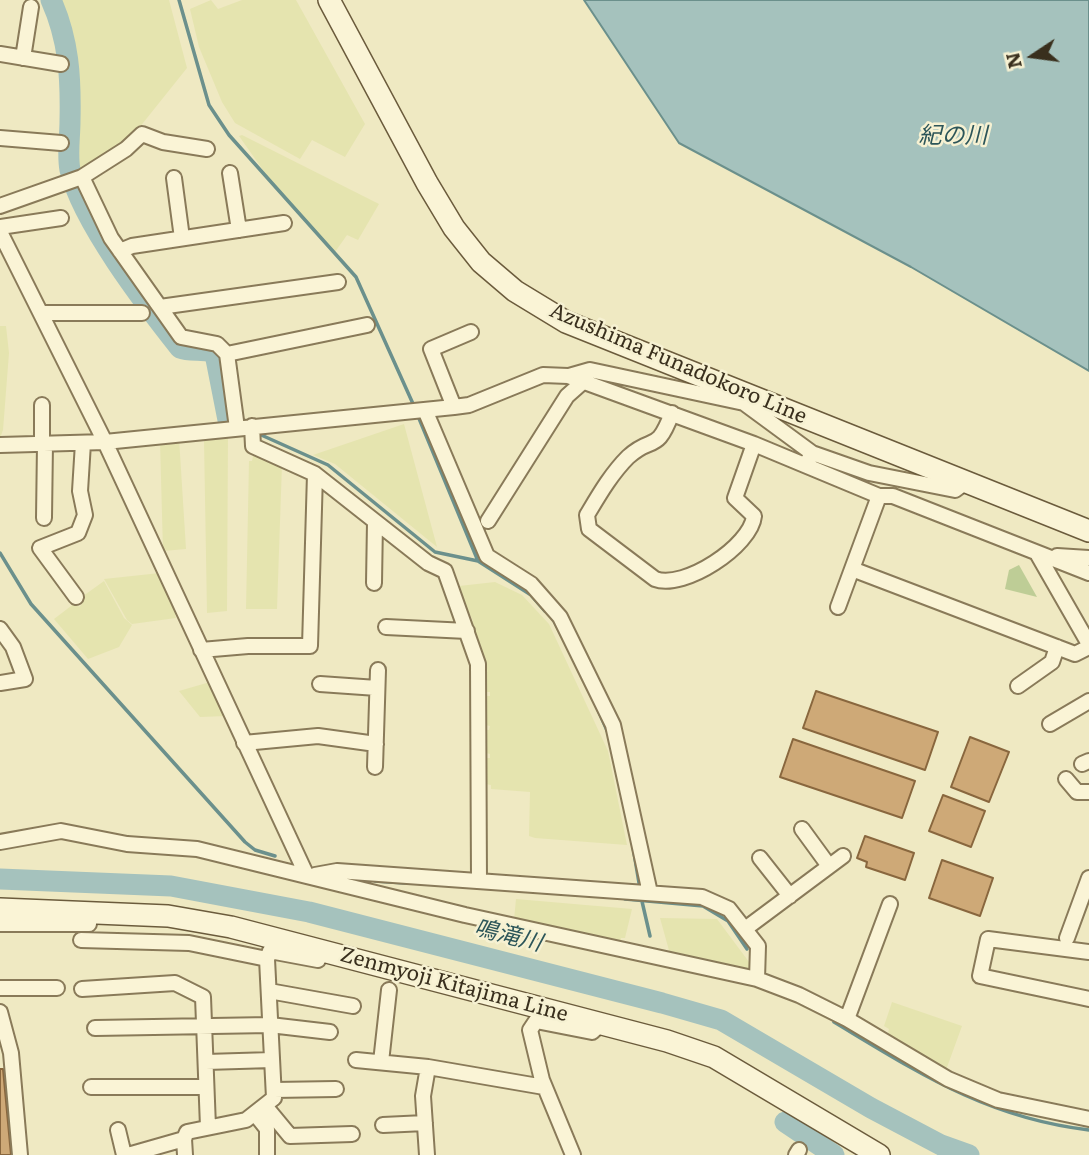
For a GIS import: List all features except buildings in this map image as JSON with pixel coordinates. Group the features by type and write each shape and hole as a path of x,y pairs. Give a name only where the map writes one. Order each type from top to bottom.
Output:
{"main road":[{"name":"Azushima Funadokoro Line","path":"329,0 426,183 454,228 481,262 515,291 566,322 746,398 1089,531"},
{"name":"Zenmyoji Kitajima Line","path":"0,909 168,916 231,927 602,1023 714,1057 879,1155"}],"street":[{"path":"23,58 31,7"},
{"path":"0,54 61,64"},
{"path":"0,205 75,179 126,149 142,134 163,142 207,149"},
{"path":"0,138 61,143"},
{"path":"230,173 239,230"},
{"path":"174,178 182,238"},
{"path":"75,179 120,251 181,337 217,344 227,354 244,427 253,446 315,474 428,563 445,571 478,664 479,881"},
{"path":"61,218 0,230 105,442 307,876"},
{"path":"120,251 132,246 285,223"},
{"path":"160,307 338,282"},
{"path":"41,313 142,313"},
{"path":"227,354 367,325"},
{"path":"454,407 431,349 471,332"},
{"path":"568,376 590,370 746,398 809,459 878,496 893,496 1089,573"},
{"path":"543,375 567,396"},
{"path":"0,445 105,442 454,407 469,405 543,375 585,380 754,444 809,459 956,490 966,482"},
{"path":"488,521 567,396 585,380"},
{"path":"41,405 44,518"},
{"path":"417,411 487,556 531,584 561,617 613,725 644,893"},
{"path":"672,412 664,435 657,442 628,457 607,482 587,515 589,528 655,579 665,583 697,574 749,531 754,516 737,502 735,493 754,444"},
{"path":"76,597 40,548 78,533 85,515 80,491 83,443"},
{"path":"201,650 248,646 310,646 315,474"},
{"path":"838,607 878,496"},
{"path":"374,583 375,522"},
{"path":"1038,555 1089,558"},
{"path":"852,569 1075,654 1089,645 1038,555"},
{"path":"386,627 467,631"},
{"path":"0,629 13,647 25,679 0,683"},
{"path":"1018,686 1052,662 1057,647"},
{"path":"375,767 378,670"},
{"path":"320,684 377,688"},
{"path":"1050,724 1089,701"},
{"path":"244,743 318,737 376,744"},
{"path":"1066,779 1077,792 1089,792"},
{"path":"802,829 829,866"},
{"path":"0,842 61,831 127,844 223,853 465,915 757,979 799,995 847,1019 948,1079 998,1100 1089,1119"},
{"path":"745,929 843,856"},
{"path":"760,858 790,896"},
{"path":"307,876 337,871 712,900 729,909 758,946 757,979"},
{"path":"1067,938 1083,914 1089,878"},
{"path":"847,1019 890,904"},
{"path":"0,924 89,924 90,912"},
{"path":"1089,952 988,939 980,976 1089,999"},
{"path":"81,940 189,943 267,959"},
{"path":"185,1155 184,1139 187,1132 234,1125 260,1110 274,1098 267,959 270,951 318,960 321,950"},
{"path":"82,989 175,983 203,998 208,1127"},
{"path":"0,988 57,988"},
{"path":"381,1062 389,990"},
{"path":"269,991 353,1006"},
{"path":"1,1019 11,1054 20,1155"},
{"path":"573,1155 544,1087 530,1030 536,1021 592,1032 602,1023"},
{"path":"95,1028 270,1025 330,1032"},
{"path":"205,1062 272,1060"},
{"path":"356,1060 428,1067 544,1087"},
{"path":"427,1155 423,1096 428,1067"},
{"path":"91,1087 206,1087"},
{"path":"274,1090 336,1089"},
{"path":"260,1110 290,1136 352,1134"},
{"path":"260,1110 267,1129 267,1155"},
{"path":"383,1125 425,1124"},
{"path":"117,1130 126,1155 184,1139"}],"green space":[{"path":"57,0 169,0 187,68 135,133 75,173 75,64"},
{"path":"211,0 218,9 242,0 296,0 365,124 345,157 312,140 300,159 235,123 222,102 199,47 190,9"},
{"path":"242,135 379,204 358,240 347,235 335,252 270,180 239,136"},
{"path":"0,326 6,326 9,353 3,430 0,438"},
{"path":"404,424 437,547 335,464 313,455"},
{"path":"228,435 227,611 207,613 204,440 208,436"},
{"path":"179,438 186,549 163,551 160,441"},
{"path":"254,452 282,464 277,609 246,609 249,461 252,461"},
{"path":"1019,565 1037,597 1005,589 1009,570"},
{"path":"160,573 179,614 175,615 176,618 132,624 127,620 104,579"},
{"path":"104,581 124,618 132,625 119,647 88,659 54,619 75,603 79,607 82,604 79,599"},
{"path":"495,582 522,595 549,624 608,751 627,845 529,836 530,792 491,789 491,785 485,784 485,758 490,758 490,754 486,753 486,730 489,730 490,726 485,725 485,696 490,696 490,692 485,692 485,665 469,621 473,621 458,590 459,586"},
{"path":"210,682 226,716 200,717 179,691"},
{"path":"516,899 632,909 625,938 621,938 620,942 514,920"},
{"path":"660,918 717,919 752,966 745,971 670,954"},
{"path":"892,1002 962,1026 946,1070 887,1036 889,1029 884,1026"}],"water":[{"name":"紀の川","path":"584,0 1089,0 1089,371 911,267 679,143"}],"waterway":[{"path":"51,0 62,30 68,59 69,164 77,191 101,238 180,348 215,354 228,420"},
{"path":"179,0 209,105 229,135 356,277 414,406"},
{"path":"418,416 478,561 531,595 545,611"},
{"path":"259,434 328,465 435,552 478,561"},
{"path":"0,553 31,604 245,842 255,850 275,856"},
{"path":"553,619 561,634"},
{"path":"595,703 609,735"},
{"path":"632,841 640,889"},
{"name":"鳴滝川","path":"0,879 171,886 309,912 662,1003 721,1020 871,1108 941,1145 969,1155"},
{"path":"375,881 405,883"},
{"path":"641,897 650,936"},
{"path":"625,899 703,906 728,921 747,949"},
{"path":"834,1022 955,1091 1018,1115 1089,1130"},
{"path":"785,1122 834,1155"}]}
